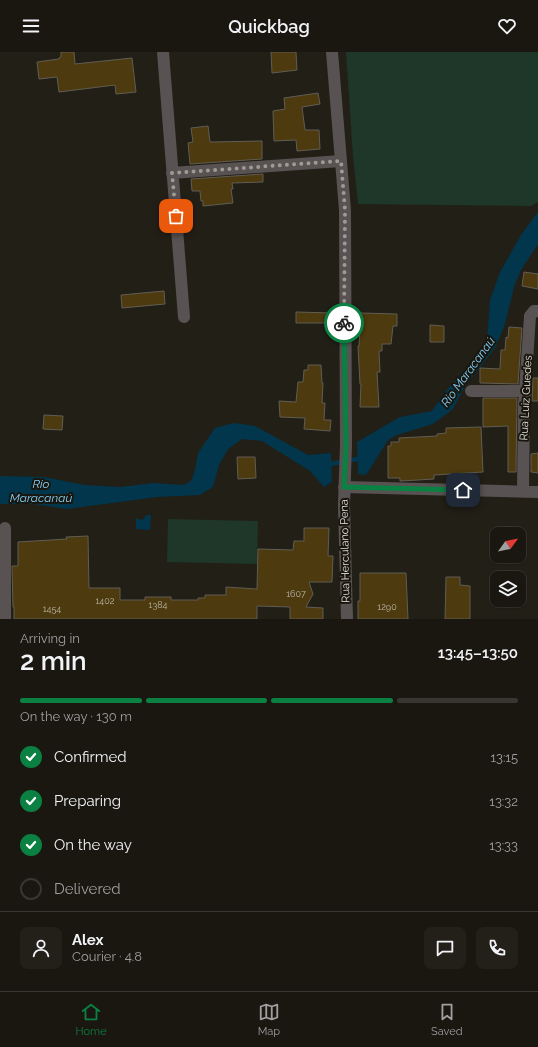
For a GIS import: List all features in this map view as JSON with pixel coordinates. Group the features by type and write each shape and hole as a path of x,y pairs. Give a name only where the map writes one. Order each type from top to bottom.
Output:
{"street":[{"path":"163,52 184,317"},
{"name":"Rua Herculano Pena","path":"332,52 345,210 346,445 344,483 347,619"},
{"path":"172,173 341,161"},
{"name":"Rua Luiz Guedes","path":"523,491 525,391 530,316 534,311 538,311"},
{"path":"471,391 525,391"},
{"path":"344,483 538,492"},
{"path":"5,528 5,619"}],"green space":[{"path":"346,52 538,52 538,202 531,206 358,204 353,156"},
{"path":"168,519 258,521 257,564 167,562"}],"water":[{"path":"538,212 538,244 521,270 515,284 504,327 495,348 465,386 453,409 433,424 397,435 388,440 366,475 358,474 357,442 400,417 432,411 446,391 469,365 487,341 490,300 500,272 521,235"},
{"name":"Rio Maracanaú","path":"234,423 255,426 308,455 331,453 332,482 324,487 310,471 262,441 242,439 228,449 219,465 213,487 200,495 157,497 67,509 33,504 0,504 0,476 44,477 85,485 120,487 153,483 184,485 191,481 195,470 198,453 215,428"},
{"path":"147,515 151,515 150,530 136,529 136,518 142,520"}],"building":[{"path":"61,52 74,52 75,64 132,58 136,92 116,94 115,85 59,92 57,77 39,79 37,62 59,59 61,57"},
{"path":"271,52 296,52 297,70 272,73"},
{"path":"318,93 320,104 302,107 305,130 319,130 320,149 297,151 296,140 274,141 273,111 285,109 284,98"},
{"path":"208,126 210,142 262,141 262,159 190,164 188,143 193,142 191,128"},
{"path":"263,174 263,182 232,183 233,189 231,189 233,203 203,206 200,191 192,191 191,179"},
{"path":"524,272 538,274 538,289 522,286"},
{"path":"164,291 165,304 122,308 121,295"},
{"path":"296,312 332,313 332,323 296,323"},
{"path":"361,313 397,314 397,326 393,326 391,344 382,344 382,351 379,351 380,372 377,372 379,407 360,407 361,384 358,346"},
{"path":"430,325 444,326 444,342 430,342"},
{"path":"509,327 522,328 518,384 480,383 480,368 500,369 501,350 505,350 506,337 508,338"},
{"path":"308,365 321,365 323,383 322,403 325,403 324,420 331,420 330,431 304,429 305,418 280,417 279,401 296,402 298,382 303,382 304,370 308,370"},
{"path":"533,378 538,378 538,401 532,401"},
{"path":"483,398 517,398 516,472 508,472 508,426 483,427"},
{"path":"44,415 63,416 62,430 43,429"},
{"path":"481,427 483,472 434,475 434,479 400,481 400,478 388,478 388,446 391,446 391,442 399,442 399,438 437,436 437,434 446,433 446,428"},
{"path":"538,453 538,473 531,472 531,454"},
{"path":"237,457 255,457 256,478 238,479"},
{"path":"304,528 329,528 328,556 333,556 332,582 309,582 313,594 306,607 323,608 323,619 290,619 290,607 257,606 257,619 14,619 12,566 18,566 18,542 88,536 89,588 120,588 120,600 145,600 145,597 171,597 171,600 198,600 198,598 205,598 205,595 226,595 226,587 257,589 258,549 293,550 294,541 304,541"},
{"path":"360,573 406,573 408,619 358,619 358,601 360,601"},
{"path":"446,577 460,577 460,585 470,586 470,619 445,619"}],"waterway":[{"name":"Rio Maracanaú","path":"326,465 362,458"}],"way so far":[{"path":"176,216 172,173 341,161 345,210 344,323"}],"route":[{"path":"344,323 346,445 344,487 463,490"}]}
